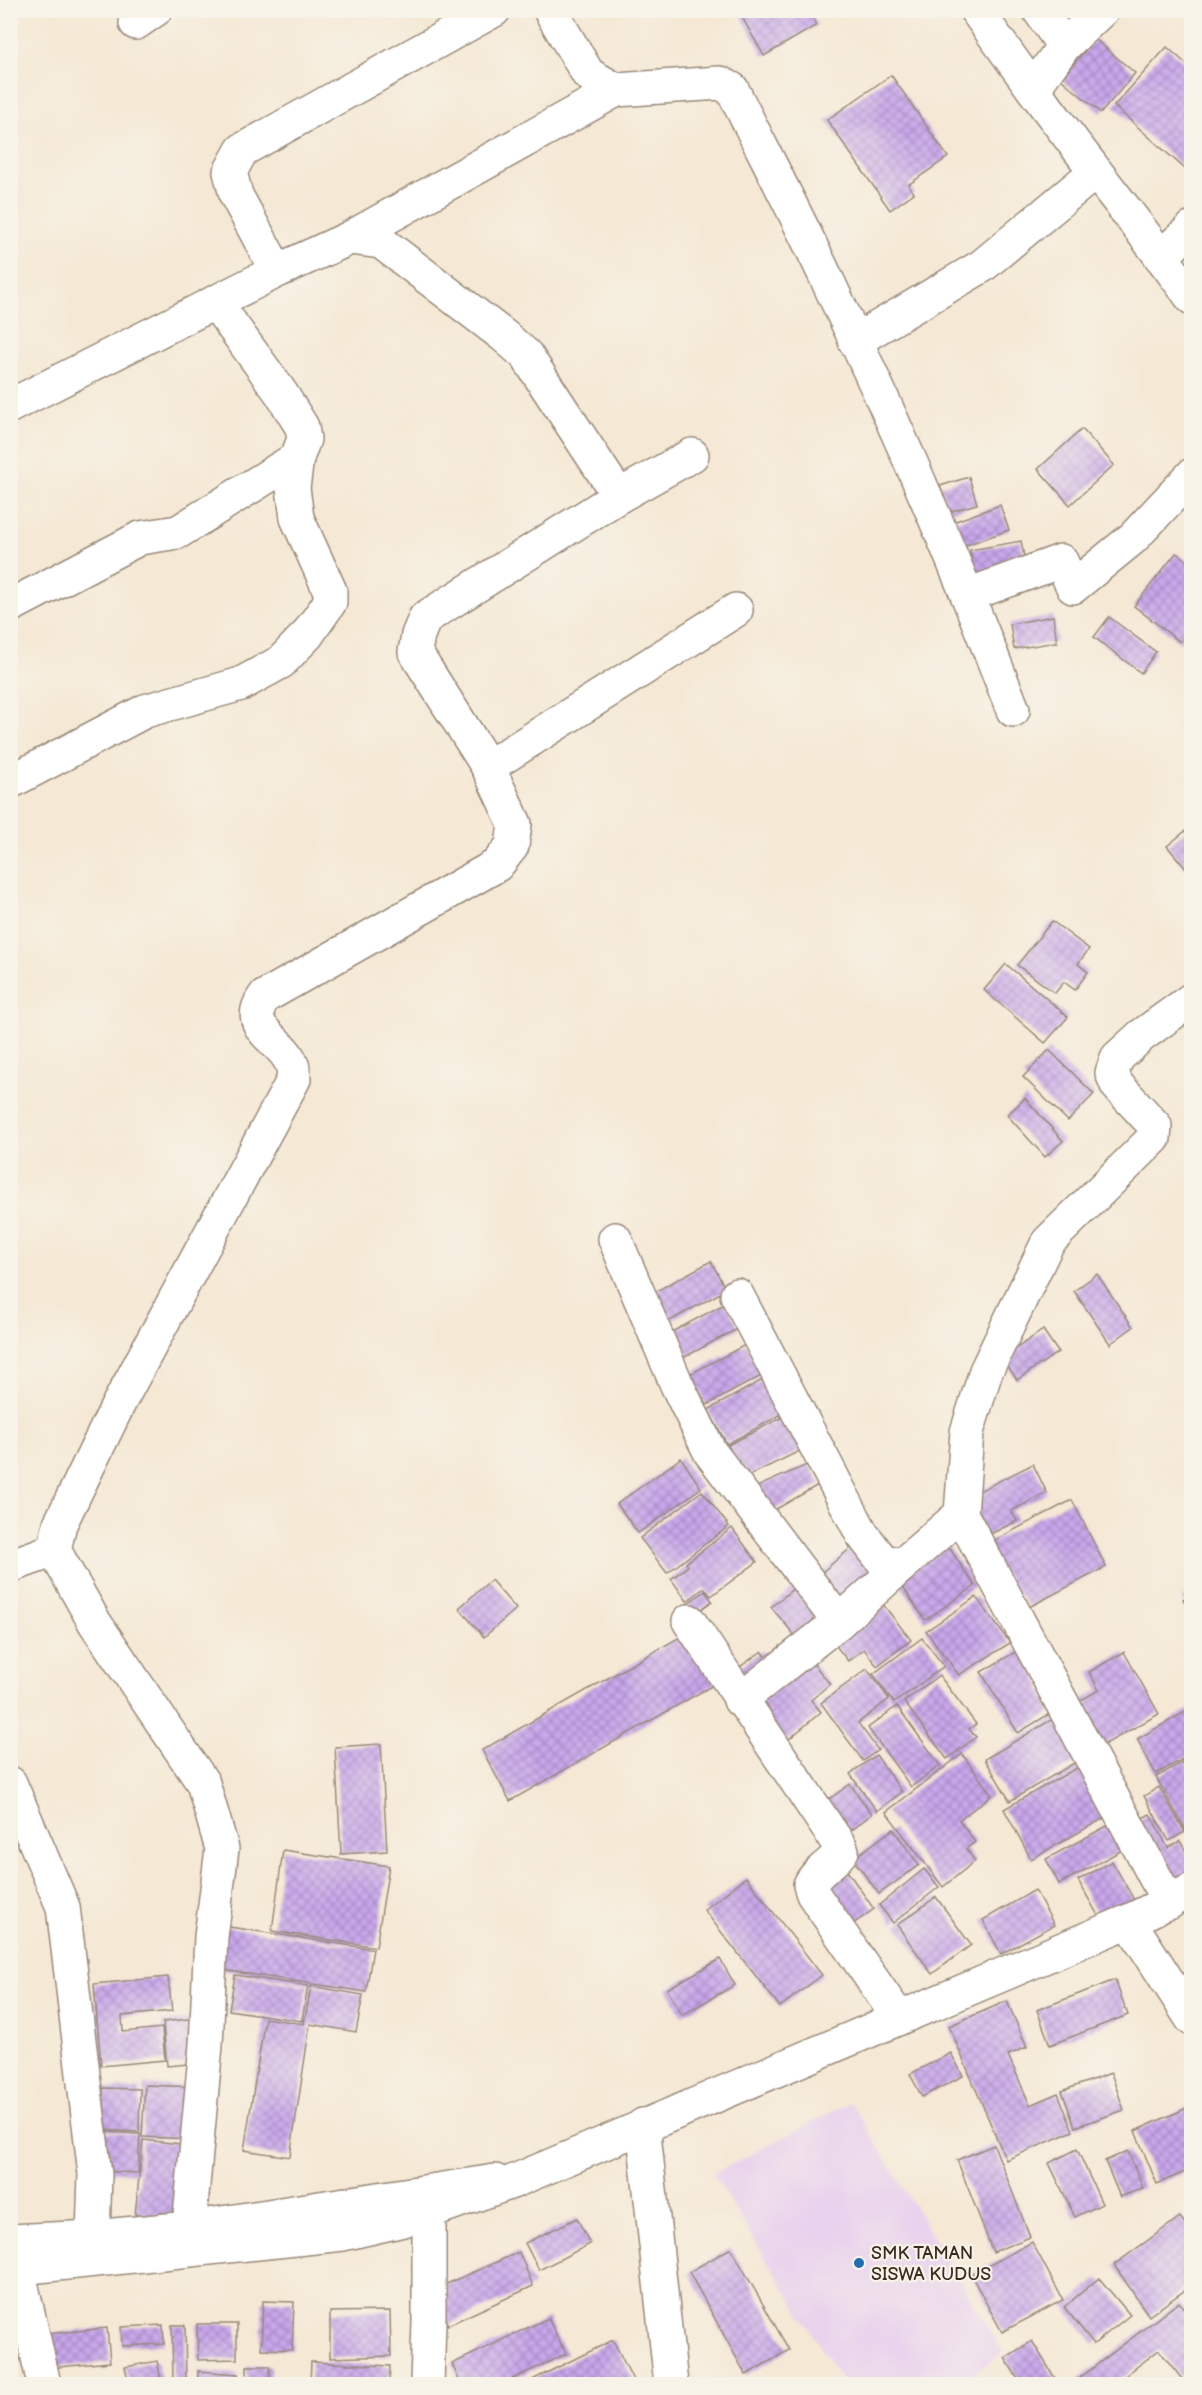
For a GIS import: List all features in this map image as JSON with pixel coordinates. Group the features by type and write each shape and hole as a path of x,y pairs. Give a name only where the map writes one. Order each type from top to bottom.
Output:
{"street":[{"path":"277,271 236,195 230,172 242,150 494,10"},
{"path":"550,10 588,74 616,90"},
{"path":"976,10 1095,173 1191,298"},
{"path":"1039,10 1064,46"},
{"path":"1033,88 1064,46 1102,10"},
{"path":"10,406 277,271 350,237 616,90 720,82 732,89 831,288 936,520 1013,710"},
{"path":"855,341 982,266 1095,173"},
{"path":"1161,256 1191,228"},
{"path":"350,237 381,242 504,336 526,356 619,496"},
{"path":"10,782 145,711 241,684 281,662 307,635 330,602 330,591 297,518 293,488 297,458 303,439 302,427 215,302"},
{"path":"189,2228 206,2045 211,1937 222,1850 203,1783 95,1623 54,1550 60,1524 118,1405 294,1079 292,1064 258,1022 257,1007 264,997 497,865 512,846 515,824 488,767 415,652 418,635 425,618 619,496 692,455"},
{"path":"10,606 140,538 178,532 297,458"},
{"path":"968,595 1060,561 1073,587 1132,538 1191,475"},
{"path":"488,767 736,610"},
{"path":"13,2260 343,2234 408,2219 512,2182 1129,1921 1180,1897 961,1514 967,1432 986,1371 1048,1242 1154,1138 1155,1126 1118,1085 1112,1073 1117,1058 1141,1036 1191,999"},
{"path":"615,1239 677,1385 710,1452 839,1622"},
{"path":"737,1295 862,1534 882,1560 901,1566"},
{"path":"740,1700 839,1622 961,1514"},
{"path":"10,1566 54,1550"},
{"path":"689,1621 840,1846 842,1851 813,1878 810,1885 813,1894 899,2018"},
{"path":"10,1783 63,1907 95,2174 93,2237"},
{"path":"1129,1921 1191,2019"},
{"path":"643,2125 671,2385"},
{"path":"13,2260 93,2237 189,2228 460,2185 494,2181 512,2182"},
{"path":"427,2385 429,2212"},
{"path":"13,2260 44,2385"}],"shaded area":[{"name":"SMK TAMAN SISWA KUDUS","path":"851,2102 1004,2353 959,2384 844,2384 713,2174"}],"building":[{"path":"738,10 809,10 817,25 764,56"},
{"path":"1095,39 1135,73 1101,113 1061,79"},
{"path":"1167,47 1192,69 1192,175 1114,106"},
{"path":"891,75 948,157 908,185 914,193 890,210 827,120"},
{"path":"1082,429 1114,465 1070,505 1038,469"},
{"path":"969,477 977,504 948,512 940,486"},
{"path":"1000,505 1009,530 960,547 953,522"},
{"path":"1021,541 1027,572 975,582 970,550"},
{"path":"1176,553 1192,564 1192,628 1180,642 1134,606"},
{"path":"1053,616 1057,642 1014,649 1010,624"},
{"path":"1109,617 1156,652 1141,673 1094,637"},
{"path":"1189,828 1192,831 1192,876 1167,846"},
{"path":"1052,921 1089,949 1078,964 1088,972 1075,990 1064,982 1055,993 1017,965"},
{"path":"1006,964 1068,1017 1045,1043 984,990"},
{"path":"1049,1050 1094,1094 1068,1121 1023,1077"},
{"path":"1025,1098 1063,1141 1045,1157 1007,1115"},
{"path":"711,1261 726,1290 666,1323 651,1294"},
{"path":"1097,1274 1133,1327 1110,1344 1074,1291"},
{"path":"726,1303 739,1328 681,1359 668,1334"},
{"path":"1043,1330 1058,1352 1017,1380 1002,1358"},
{"path":"747,1344 763,1375 707,1405 690,1374"},
{"path":"766,1378 784,1413 727,1444 708,1410"},
{"path":"785,1416 802,1450 744,1478 728,1445"},
{"path":"681,1458 701,1488 638,1533 617,1504"},
{"path":"809,1464 820,1484 766,1515 750,1490"},
{"path":"1033,1464 1047,1493 1011,1511 1017,1521 982,1538 963,1499"},
{"path":"702,1491 729,1526 667,1573 640,1538"},
{"path":"1072,1500 1106,1567 1029,1607 983,1546"},
{"path":"732,1528 757,1562 711,1596 704,1588 687,1601 671,1579 688,1566 686,1563"},
{"path":"948,1546 975,1586 925,1620 898,1580"},
{"path":"852,1547 872,1573 835,1602 816,1577"},
{"path":"491,1580 516,1609 484,1637 459,1608"},
{"path":"801,1582 832,1619 802,1644 771,1607"},
{"path":"705,1591 712,1601 695,1614 688,1603"},
{"path":"1192,1594 1192,1614 1183,1599"},
{"path":"976,1597 1010,1643 959,1675 926,1631"},
{"path":"878,1598 911,1640 877,1666 864,1649 848,1661 828,1636"},
{"path":"687,1633 715,1684 510,1801 482,1750"},
{"path":"922,1638 944,1666 894,1703 873,1674"},
{"path":"1024,1647 1051,1713 1018,1733 981,1672"},
{"path":"762,1651 775,1669 745,1690 733,1672"},
{"path":"1124,1652 1159,1714 1093,1751 1069,1707 1099,1690 1089,1672"},
{"path":"807,1656 830,1684 811,1700 821,1712 782,1745 746,1702"},
{"path":"867,1669 889,1699 858,1723 878,1750 863,1761 821,1703"},
{"path":"939,1675 976,1724 969,1729 976,1737 947,1759 904,1702"},
{"path":"897,1706 940,1765 911,1787 868,1728"},
{"path":"1192,1708 1192,1754 1156,1774 1137,1739"},
{"path":"1056,1717 1081,1759 1010,1801 985,1759"},
{"path":"381,1744 387,1851 341,1854 335,1747"},
{"path":"962,1754 992,1795 959,1820 975,1842 966,1849 975,1861 943,1887 886,1812"},
{"path":"876,1755 902,1792 877,1811 850,1774"},
{"path":"1192,1755 1192,1771 1184,1759"},
{"path":"1089,1761 1117,1811 1031,1859 1004,1809"},
{"path":"1184,1761 1192,1774 1192,1841 1156,1777"},
{"path":"850,1784 872,1814 839,1839 817,1808"},
{"path":"1159,1787 1185,1832 1169,1841 1144,1796"},
{"path":"1150,1814 1168,1848 1180,1841 1192,1862 1192,1876 1164,1891 1129,1825"},
{"path":"1116,1821 1130,1846 1059,1884 1046,1859"},
{"path":"893,1829 919,1865 879,1894 853,1859"},
{"path":"283,1850 389,1866 376,1947 272,1931"},
{"path":"1112,1861 1138,1907 1104,1926 1078,1880"},
{"path":"845,1868 874,1909 850,1926 821,1885"},
{"path":"924,1869 939,1887 893,1923 879,1905"},
{"path":"746,1877 822,1975 780,2007 704,1910"},
{"path":"1035,1890 1054,1925 1001,1954 983,1920"},
{"path":"936,1897 971,1945 932,1974 897,1925"},
{"path":"223,1926 373,1949 366,1992 216,1969"},
{"path":"720,1959 735,1985 682,2015 667,1989"},
{"path":"235,1975 308,1986 302,2021 229,2010"},
{"path":"168,1977 172,2011 122,2016 123,2032 162,2028 165,2060 101,2066 94,1984"},
{"path":"1115,1980 1128,2015 1050,2045 1037,2010"},
{"path":"311,1986 363,1995 356,2032 310,2024 290,2157 244,2150 265,2018 304,2024"},
{"path":"1007,2001 1027,2047 1008,2055 1030,2105 1058,2093 1073,2131 1006,2160 949,2026"},
{"path":"196,2018 200,2063 167,2066 163,2022"},
{"path":"951,2053 963,2076 922,2097 910,2074"},
{"path":"1111,2073 1124,2110 1075,2127 1062,2091"},
{"path":"145,2085 195,2087 192,2139 142,2137"},
{"path":"103,2088 140,2089 139,2132 101,2130"},
{"path":"1187,2108 1192,2118 1192,2169 1157,2184 1135,2131"},
{"path":"104,2132 140,2134 138,2173 101,2171"},
{"path":"143,2140 191,2145 182,2220 135,2215"},
{"path":"994,2145 1030,2237 993,2252 957,2160"},
{"path":"1077,2149 1102,2204 1075,2217 1049,2163"},
{"path":"1128,2151 1143,2188 1120,2197 1105,2161"},
{"path":"1180,2217 1192,2233 1192,2285 1149,2316 1114,2265"},
{"path":"577,2218 590,2244 539,2270 525,2243"},
{"path":"1032,2242 1063,2300 1002,2332 971,2275"},
{"path":"731,2248 789,2350 746,2375 689,2272"},
{"path":"519,2252 533,2286 448,2325 433,2290"},
{"path":"1099,2278 1130,2315 1094,2344 1064,2307"},
{"path":"263,2301 294,2302 292,2350 261,2349"},
{"path":"1179,2302 1192,2319 1192,2384 1186,2384 1159,2350 1117,2382 1119,2384 1080,2384 1077,2380"},
{"path":"390,2311 391,2356 330,2358 330,2312"},
{"path":"548,2318 566,2354 502,2384 461,2384 452,2364"},
{"path":"197,2324 237,2324 237,2359 198,2360"},
{"path":"163,2325 164,2344 122,2346 121,2327"},
{"path":"172,2325 185,2325 186,2384 173,2384"},
{"path":"107,2328 110,2362 49,2368 46,2334"},
{"path":"613,2340 635,2384 524,2384"},
{"path":"1032,2341 1058,2383 1021,2384 1005,2358"},
{"path":"157,2361 162,2384 129,2384 125,2367"},
{"path":"311,2362 390,2366 389,2384 310,2384"},
{"path":"247,2366 270,2366 270,2384 247,2384"},
{"path":"198,2371 238,2374 237,2384 198,2384"}],"place":[{"name":"SMK TAMAN SISWA KUDUS","path":"859,2263"}]}
